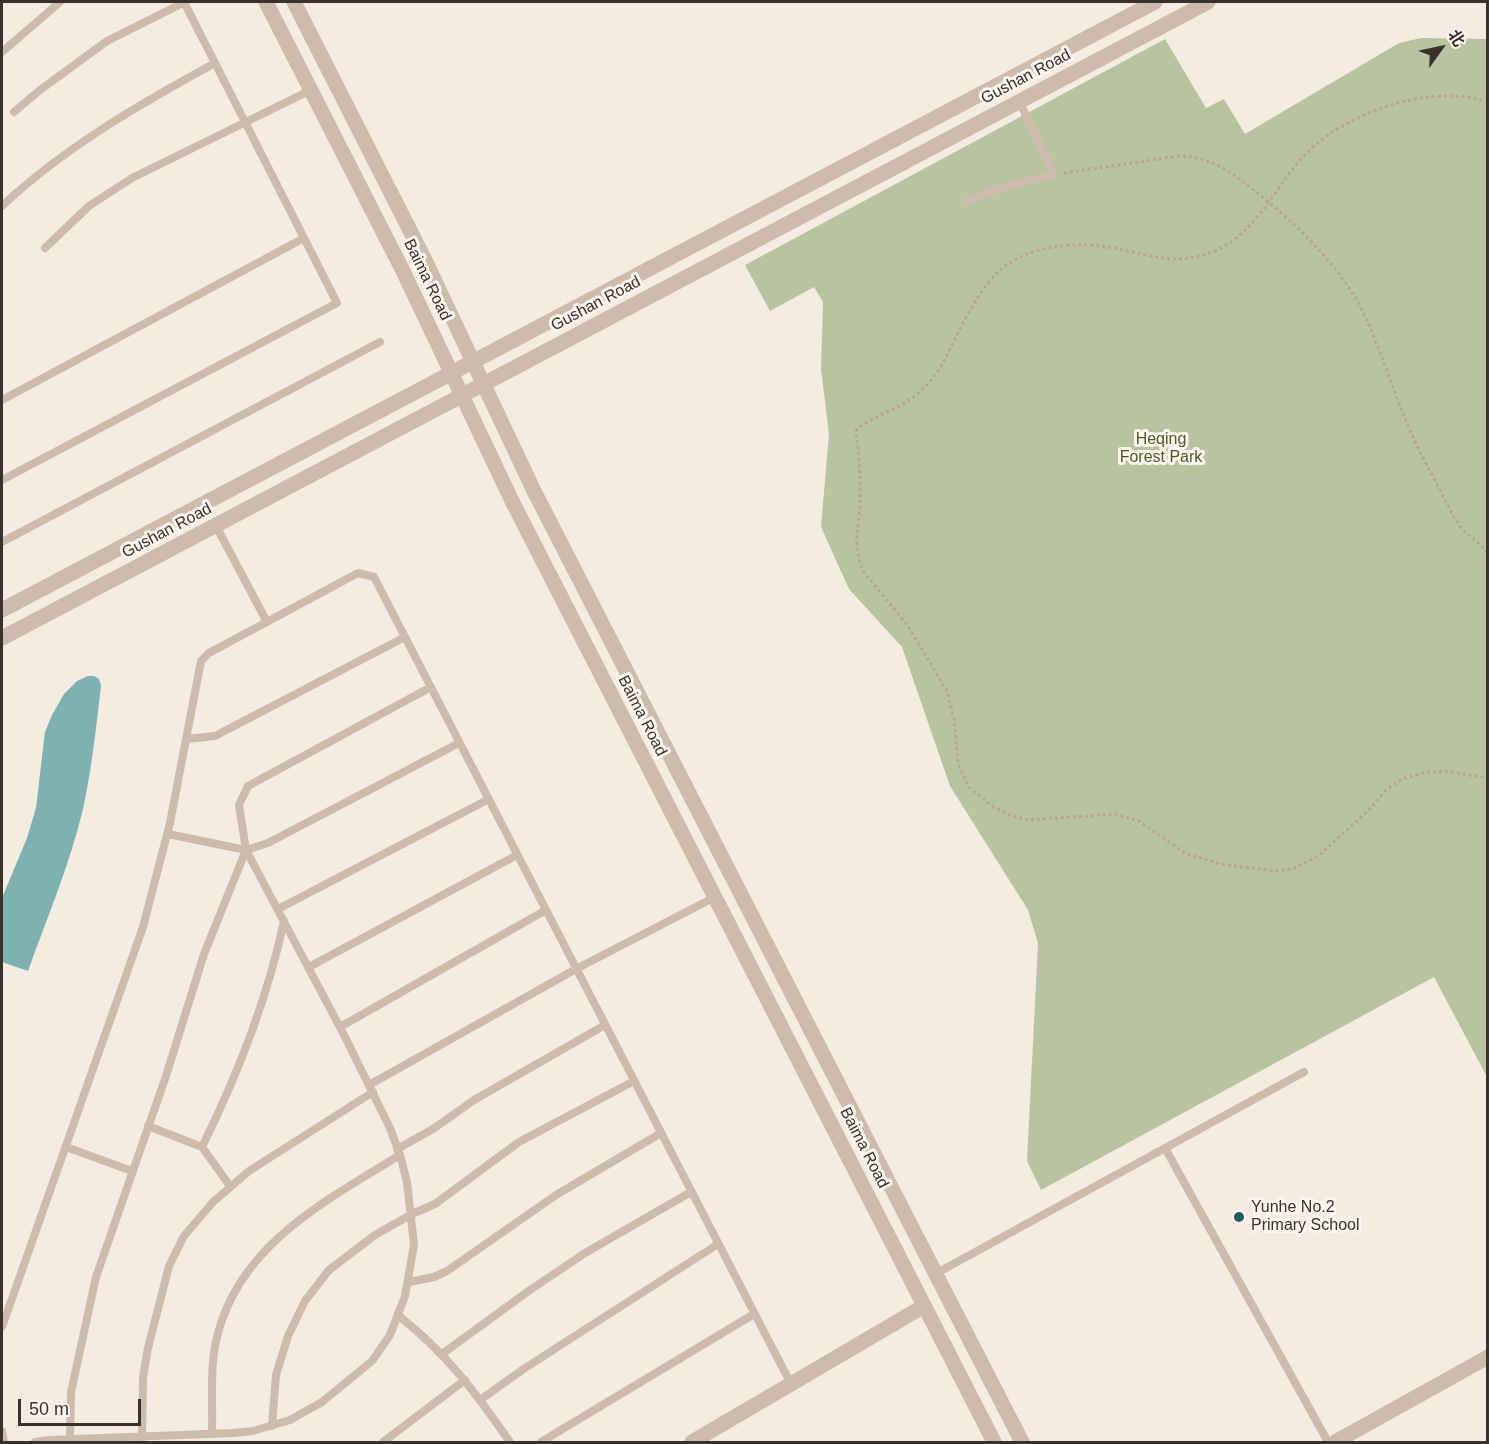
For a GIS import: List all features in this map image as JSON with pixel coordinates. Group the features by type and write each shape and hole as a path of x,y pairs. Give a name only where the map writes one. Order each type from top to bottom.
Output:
{"street":[{"name":"Baima Road","path":"266,2 403,271 517,512 994,1443"},
{"name":"Baima Road","path":"294,2 426,260 539,501 1022,1443"},
{"name":"Gushan Road","path":"2,610 1155,2"},
{"name":"Gushan Road","path":"2,638 1208,2"},
{"path":"692,1443 924,1306"},
{"path":"1335,1443 1488,1357"}],"lane":[{"path":"2,52 60,2"},
{"path":"2,480 337,303 184,2 107,41 14,112"},
{"path":"2,206 24,185 102,128 215,63"},
{"path":"45,248 70,222 109,192 132,178 311,90"},
{"path":"966,201 997,189 1054,174 1019,101"},
{"path":"2,400 304,238"},
{"path":"2,542 380,342"},
{"path":"216,526 267,622"},
{"path":"2,1327 142,927 168,834 201,661 209,653 358,573 374,577 791,1384"},
{"path":"187,739 215,736 405,637"},
{"path":"35,1443 212,1434 253,1431 272,1426 308,1411 372,1361 382,1349 399,1316 409,1282 414,1245 407,1182 390,1128 309,967 246,850 239,805 248,786 431,687"},
{"path":"168,834 246,850 268,843 459,742"},
{"path":"278,909 489,800"},
{"path":"70,1440 70,1392 96,1277 204,954 246,850"},
{"path":"309,967 518,855"},
{"path":"142,1438 141,1407 148,1348 169,1266 184,1236 213,1202 249,1171 371,1089 576,969 715,897"},
{"path":"340,1027 546,910"},
{"path":"202,1147 228,1092 257,1021 284,921"},
{"path":"212,1434 213,1366 218,1335 228,1304 245,1276 265,1250 296,1221 474,1100 605,1025"},
{"path":"935,1274 1304,1072"},
{"path":"272,1426 276,1375 281,1355 306,1301 329,1270 375,1235 435,1203 519,1142 634,1080"},
{"path":"148,1126 202,1147 230,1186"},
{"path":"409,1282 434,1277 447,1271 556,1195 661,1133"},
{"path":"66,1148 132,1171"},
{"path":"1166,1148 1328,1443"},
{"path":"442,1354 585,1253 691,1192"},
{"path":"480,1400 525,1368 718,1244"},
{"path":"541,1443 754,1314"},
{"path":"399,1316 442,1354 465,1380 510,1443"},
{"path":"383,1443 465,1380"},
{"path":"2,1431 4,1443"}],"path":[{"path":"1488,102 1464,96 1434,96 1398,104 1357,118 1312,147 1248,227 1230,242 1205,254 1190,258 1160,258 1094,245 1034,251 1014,260 986,284 939,370 930,382 909,401 862,424 856,431 860,502 855,536 859,561 872,584 908,626 946,691 954,719 957,764 961,773 969,787 980,797 1009,815 1028,820 1115,814 1139,822 1185,853 1220,864 1274,871 1292,869 1317,857 1368,811 1387,789 1402,779 1423,773 1444,771 1488,778"},
{"path":"1054,174 1180,156 1194,157 1227,169 1287,217 1333,268 1359,304 1409,429 1454,517 1462,529 1488,552"}],"green space":[{"name":"Heqing Forest Park","path":"1421,38 1487,39 1487,1077 1434,977 1041,1190 1027,1161 1038,943 1028,910 950,786 902,647 849,589 821,527 829,434 821,369 823,302 814,287 770,311 745,265 1165,39 1206,108 1224,99 1245,134 1399,43"}],"water":[{"path":"88,676 99,679 101,686 94,748 83,809 72,850 28,971 2,962 2,898 27,838 36,808 45,732 64,694 77,681"}],"place":[{"name":"Yunhe No.2 Primary School","path":"1239,1217"}]}
